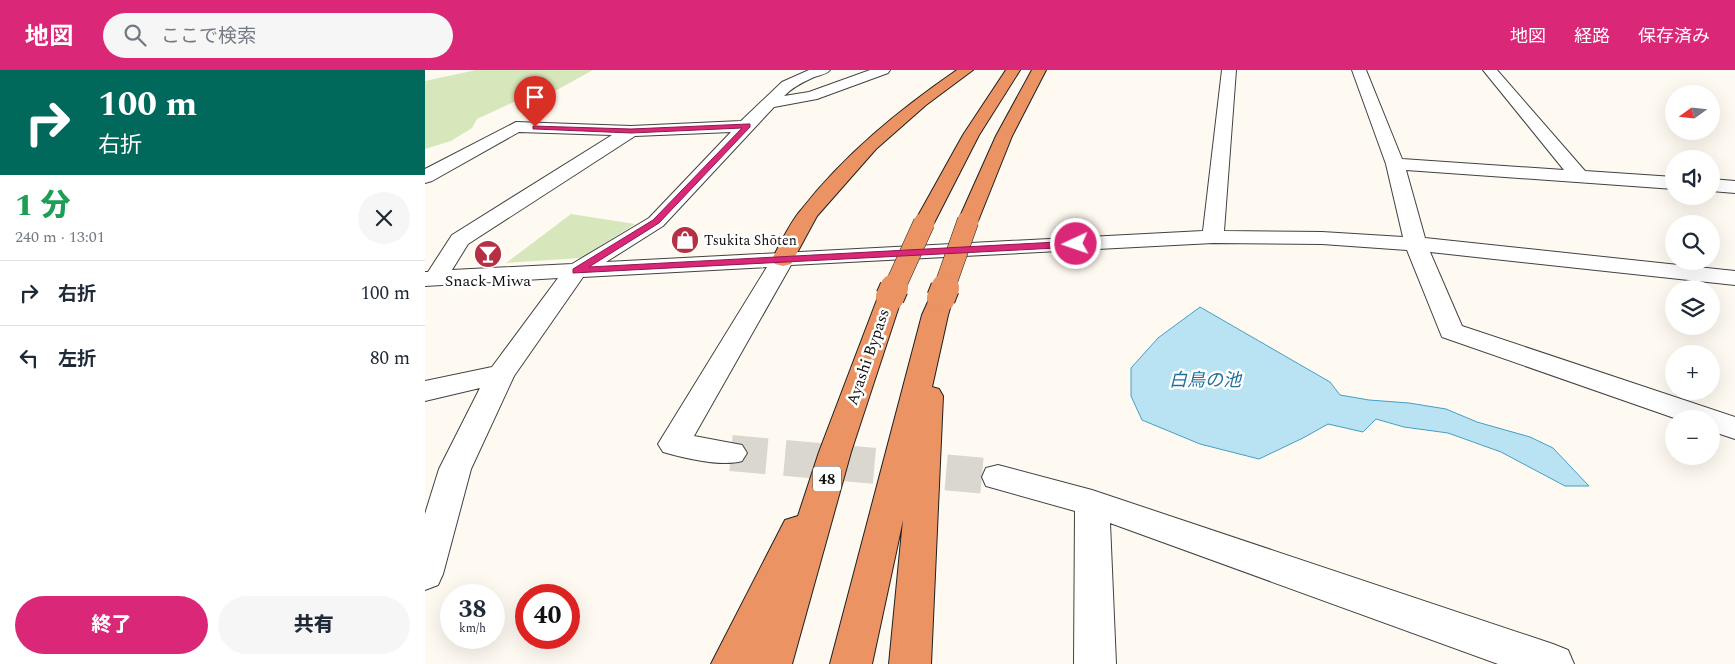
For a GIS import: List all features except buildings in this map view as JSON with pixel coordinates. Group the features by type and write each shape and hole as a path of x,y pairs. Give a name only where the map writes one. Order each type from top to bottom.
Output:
{"highway":[{"path":"783,258 808,214 870,145 921,102 966,70"},
{"name":"Ayashi Bypass","path":"771,664 835,452 890,297 924,223 971,135 1013,70"},
{"path":"851,664 938,306 968,221 1004,136 1039,70"},
{"path":"910,664 938,306"},
{"path":"732,664 835,452"}],"street":[{"path":"425,574 455,469 501,374 576,271 656,222 787,85 807,75 823,70"},
{"path":"771,103 812,96 883,70"},
{"path":"1213,237 1229,70"},
{"path":"1359,70 1395,164 1416,244 1451,332 1683,410"},
{"path":"1490,70 1579,176"},
{"path":"425,178 517,127 631,131 748,126"},
{"path":"431,278 460,240 631,131"},
{"path":"1395,164 1665,181"},
{"path":"1720,186 1735,187"},
{"path":"431,278 783,258 1213,237 1321,238 1416,244 1735,278"},
{"path":"731,453 674,444 783,258"},
{"path":"425,391 501,374"},
{"path":"1720,423 1735,428"},
{"path":"998,477 1092,502 1553,664"},
{"path":"1092,502 1095,664"}],"green space":[{"path":"476,70 593,70 537,101 518,100 477,119 472,128 451,141 425,149 425,81"},
{"path":"571,214 635,224 581,258 506,263"}],"water":[{"name":"白鳥の池","path":"1200,307 1330,382 1340,395 1446,409 1477,422 1530,437 1553,448 1589,486 1565,486 1501,452 1448,433 1404,427 1376,419 1363,432 1328,424 1259,459 1200,444 1142,420 1131,396 1131,368 1158,338"}],"tunnel":[{"path":"731,453 998,477"}],"place":[{"name":"Tsukita Shōten","path":"685,240"},
{"name":"Snack Miwa","path":"488,254"}],"route":[{"path":"535,127 631,131 748,126 732,140 656,222 576,271 783,258 1076,244"}]}
